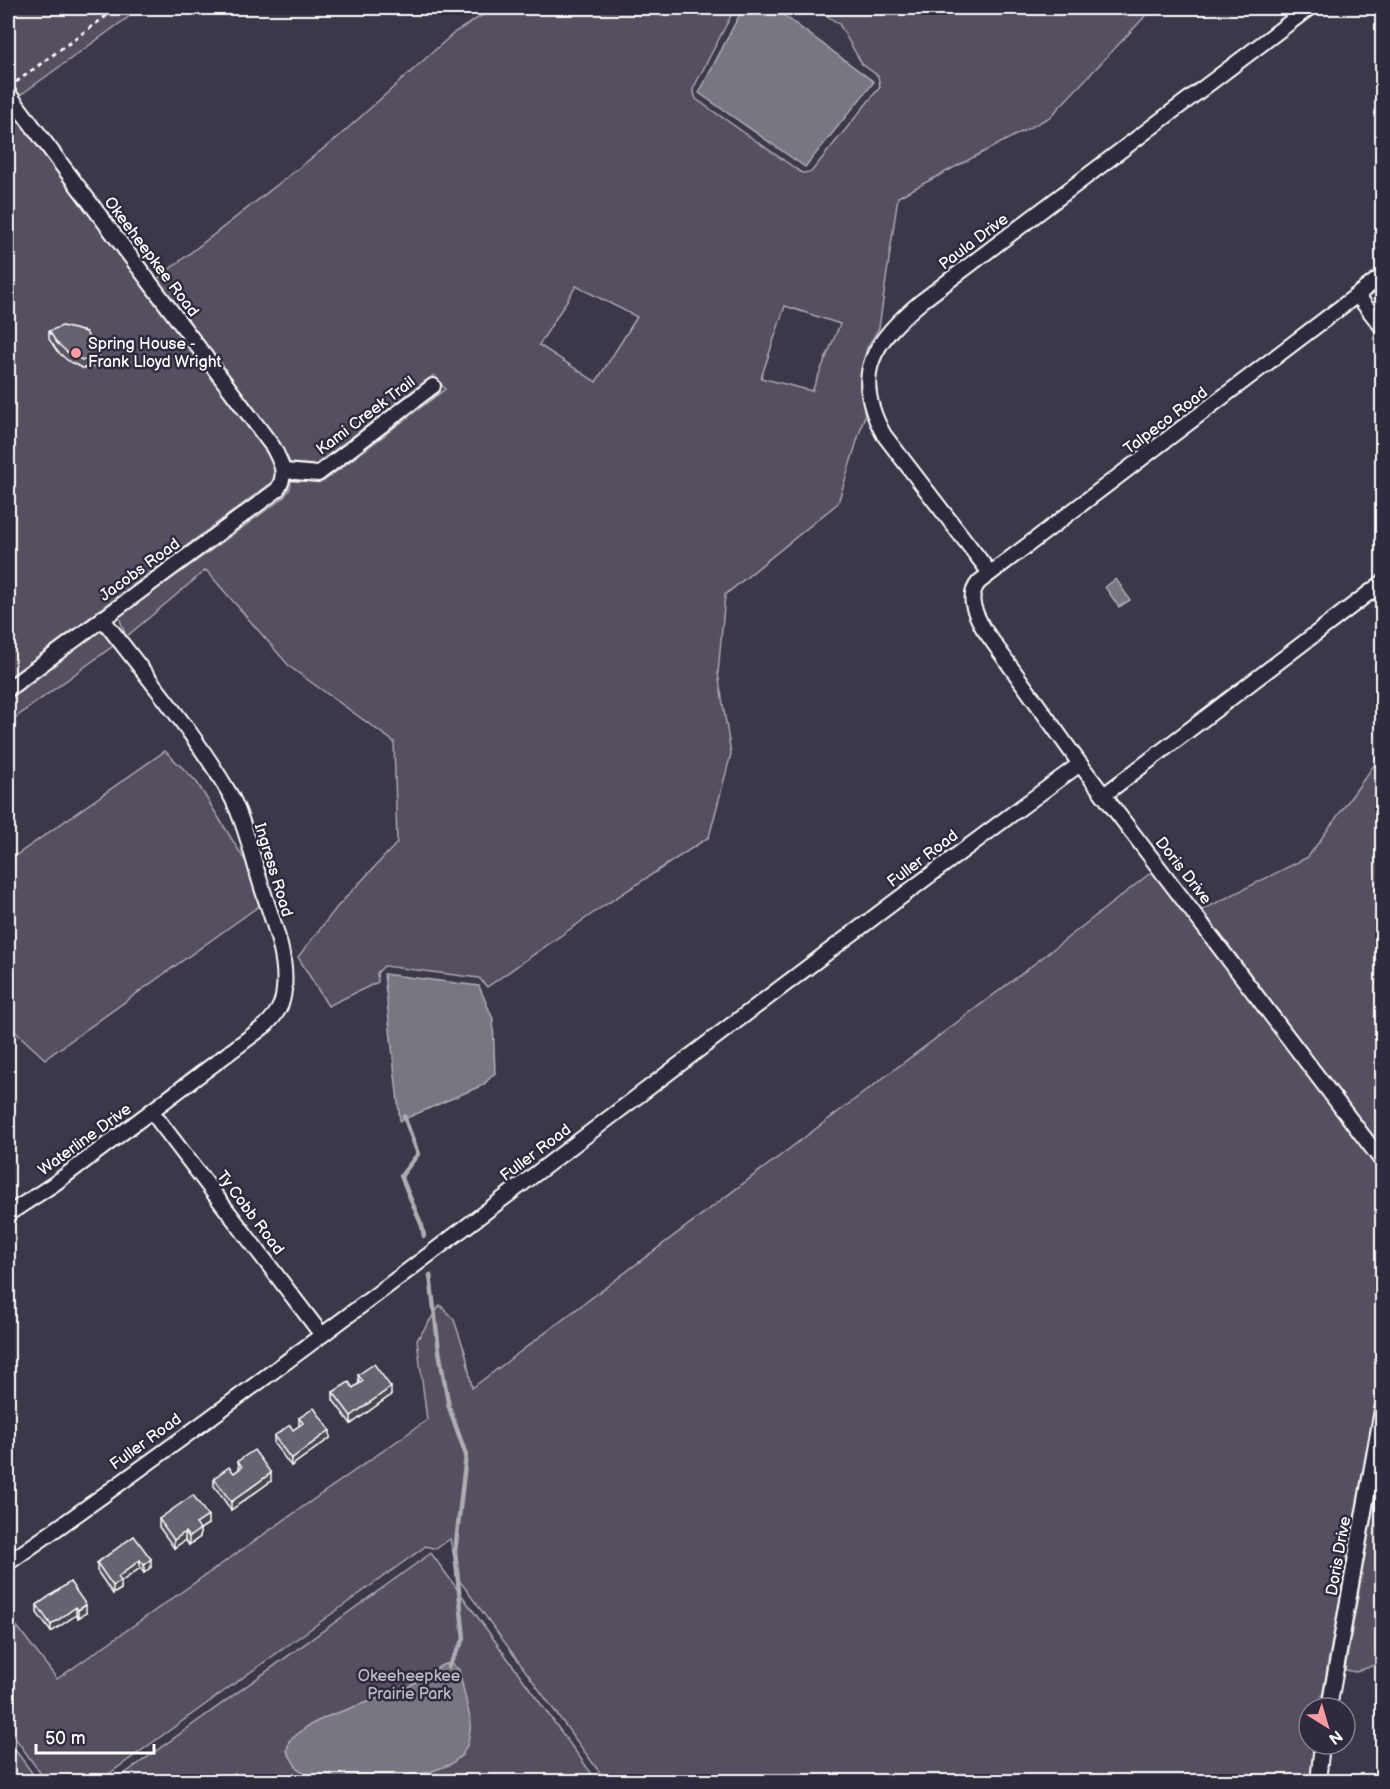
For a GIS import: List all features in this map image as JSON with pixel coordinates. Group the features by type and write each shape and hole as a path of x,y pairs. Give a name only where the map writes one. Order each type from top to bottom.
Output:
{"street":[{"name":"Paula Drive","path":"990,573 884,435 875,419 868,389 868,379 875,352 883,338 897,323 922,302 1309,8"},
{"name":"Okeeheepkee Road","path":"8,91 273,447 284,471"},
{"name":"Talpeco Road","path":"972,593 979,582 990,573 1383,276"},
{"path":"1358,295 1383,327"},
{"name":"Kami Creek Trail","path":"284,471 318,474 433,386"},
{"name":"Jacobs Road","path":"8,690 277,490 283,483 284,471"},
{"path":"1104,795 1383,583"},
{"name":"Doris Drive","path":"972,593 973,611 983,628 1080,764 1383,1161"},
{"name":"Ingress Road","path":"102,618 214,768 232,799 247,837 280,947 284,974 285,989 276,1015 152,1112"},
{"name":"Fuller Road","path":"8,1563 322,1335 1080,764"},
{"name":"Waterline Drive","path":"8,1214 54,1184 152,1112"},
{"name":"Ty Cobb Road","path":"152,1112 322,1335"},
{"name":"Doris Drive","path":"1331,1696 1383,1411"},
{"path":"1318,1782 1321,1756"}],"path":[{"path":"8,91 117,8"}],"green space":[{"path":"8,8 141,8 19,96 8,81"},
{"path":"494,8 735,8 693,89 696,99 802,173 811,172 880,87 878,76 862,64 839,24 815,8 1153,8 1050,117 898,197 879,328 867,348 860,376 865,415 838,503 725,595 718,673 731,754 709,837 602,907 487,987 479,978 384,966 377,973 378,982 328,1006 298,957 337,907 397,843 394,742 290,667 206,570 126,637 119,617 283,498 290,489 291,481 324,481 445,389 434,375 315,465 290,463 279,442 157,279 337,138 455,32","holes":["576,286 637,317 596,382 539,345","785,306 840,324 812,391 761,378"]},
{"path":"8,107 266,451 275,471 271,483 8,678"},
{"path":"101,630 113,646 8,723 8,701"},
{"path":"165,751 196,781 246,862 259,906 45,1059 8,1025 8,861"},
{"path":"1382,754 1382,1148 1202,910 1308,857"},
{"path":"1153,871 1382,1174 1382,1363 1322,1696 1297,1696 1297,1756 1313,1756 1310,1781 606,1781 459,1580 450,1539 436,1549 426,1546 99,1781 46,1781 8,1728 8,1631 16,1625 57,1679 427,1420 417,1340 440,1305 454,1320 466,1355 472,1388 1025,971"},
{"path":"1382,1459 1382,1662 1356,1672 1345,1670"},
{"name":"Okeeheepkee Prairie Park","path":"431,1553 597,1781 113,1782"},
{"path":"8,1740 38,1781 8,1781"}],"shaded area":[{"path":"743,8 774,8 874,82 805,167 699,93"},
{"path":"1116,579 1130,600 1119,607 1105,587"},
{"path":"384,974 479,986 493,1019 495,1073 483,1085 400,1121"},
{"path":"451,1663 459,1670 471,1722 468,1743 462,1755 451,1764 430,1772 376,1781 317,1781 297,1768 287,1751 289,1741 308,1726 326,1717 406,1688 442,1665"}],"building":[{"name":"Spring House - Frank Lloyd Wright","path":"62,326 86,332 100,359 82,360 67,352 49,331"},
{"path":"374,1364 391,1387 351,1416 333,1392 349,1382 353,1388 363,1381 358,1375"},
{"path":"314,1408 330,1430 291,1459 274,1436 290,1425 293,1430 303,1423 299,1418"},
{"path":"254,1450 271,1473 231,1502 214,1478 229,1467 234,1473 242,1467 238,1461"},
{"path":"193,1495 208,1516 196,1524 200,1529 189,1537 185,1532 174,1540 159,1519"},
{"path":"134,1536 151,1559 144,1565 140,1560 118,1577 121,1581 113,1586 97,1563"},
{"path":"70,1582 86,1605 78,1610 76,1607 51,1625 37,1605"}],"waterway":[{"path":"404,1116 418,1154 401,1176 424,1236"},
{"path":"430,1275 439,1351 449,1407 466,1455 455,1552 464,1639 448,1667"}],"place":[{"name":"Spring House - Frank Lloyd Wright","path":"76,353"}]}
